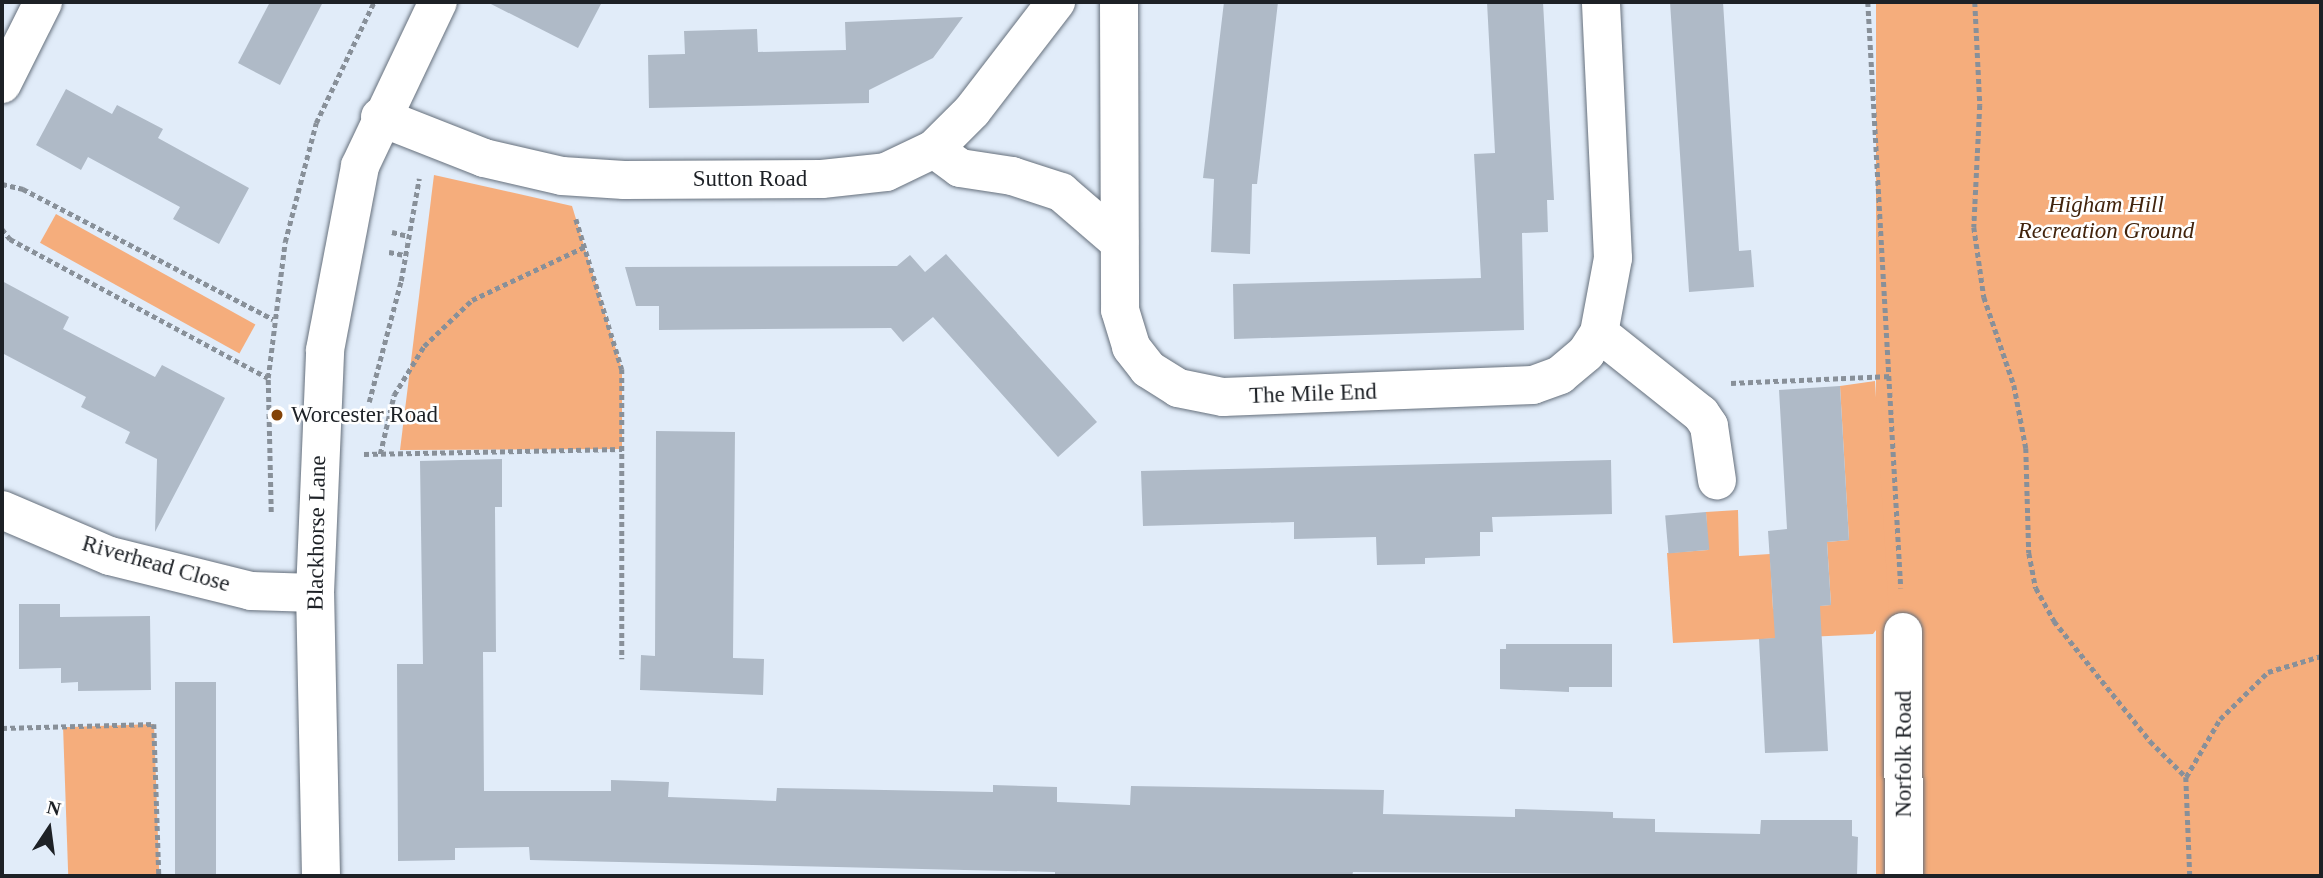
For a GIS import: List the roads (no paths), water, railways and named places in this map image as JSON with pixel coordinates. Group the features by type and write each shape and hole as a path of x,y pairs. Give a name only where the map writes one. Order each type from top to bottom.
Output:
{"street":[{"path":"2,84 43,2"},
{"name":"Blackhorse Lane","path":"321,876 315,593 325,350 360,166 380,117 438,2"},
{"name":"Sutton Road","path":"380,117 484,158 562,176 624,180 822,179 886,172 934,149 972,111 1056,2"},
{"name":"The Mile End","path":"1119,2 1120,310 1131,347 1148,369 1178,388 1223,397 1533,385 1560,375 1586,353 1599,333 1614,258 1601,2"},
{"path":"934,149 960,169 1012,176 1061,192 1119,242"},
{"path":"1599,333 1687,403 1709,426 1717,480"},
{"name":"Riverhead Close","path":"2,511 110,556 251,591 315,593"},
{"name":"Norfolk Road","path":"1903,632 1904,876"}],"place":[{"name":"Worcester Road","path":"277,415"}],"park label":[{"name":"Higham Hill Recreation Ground","path":"2106,218"}]}
